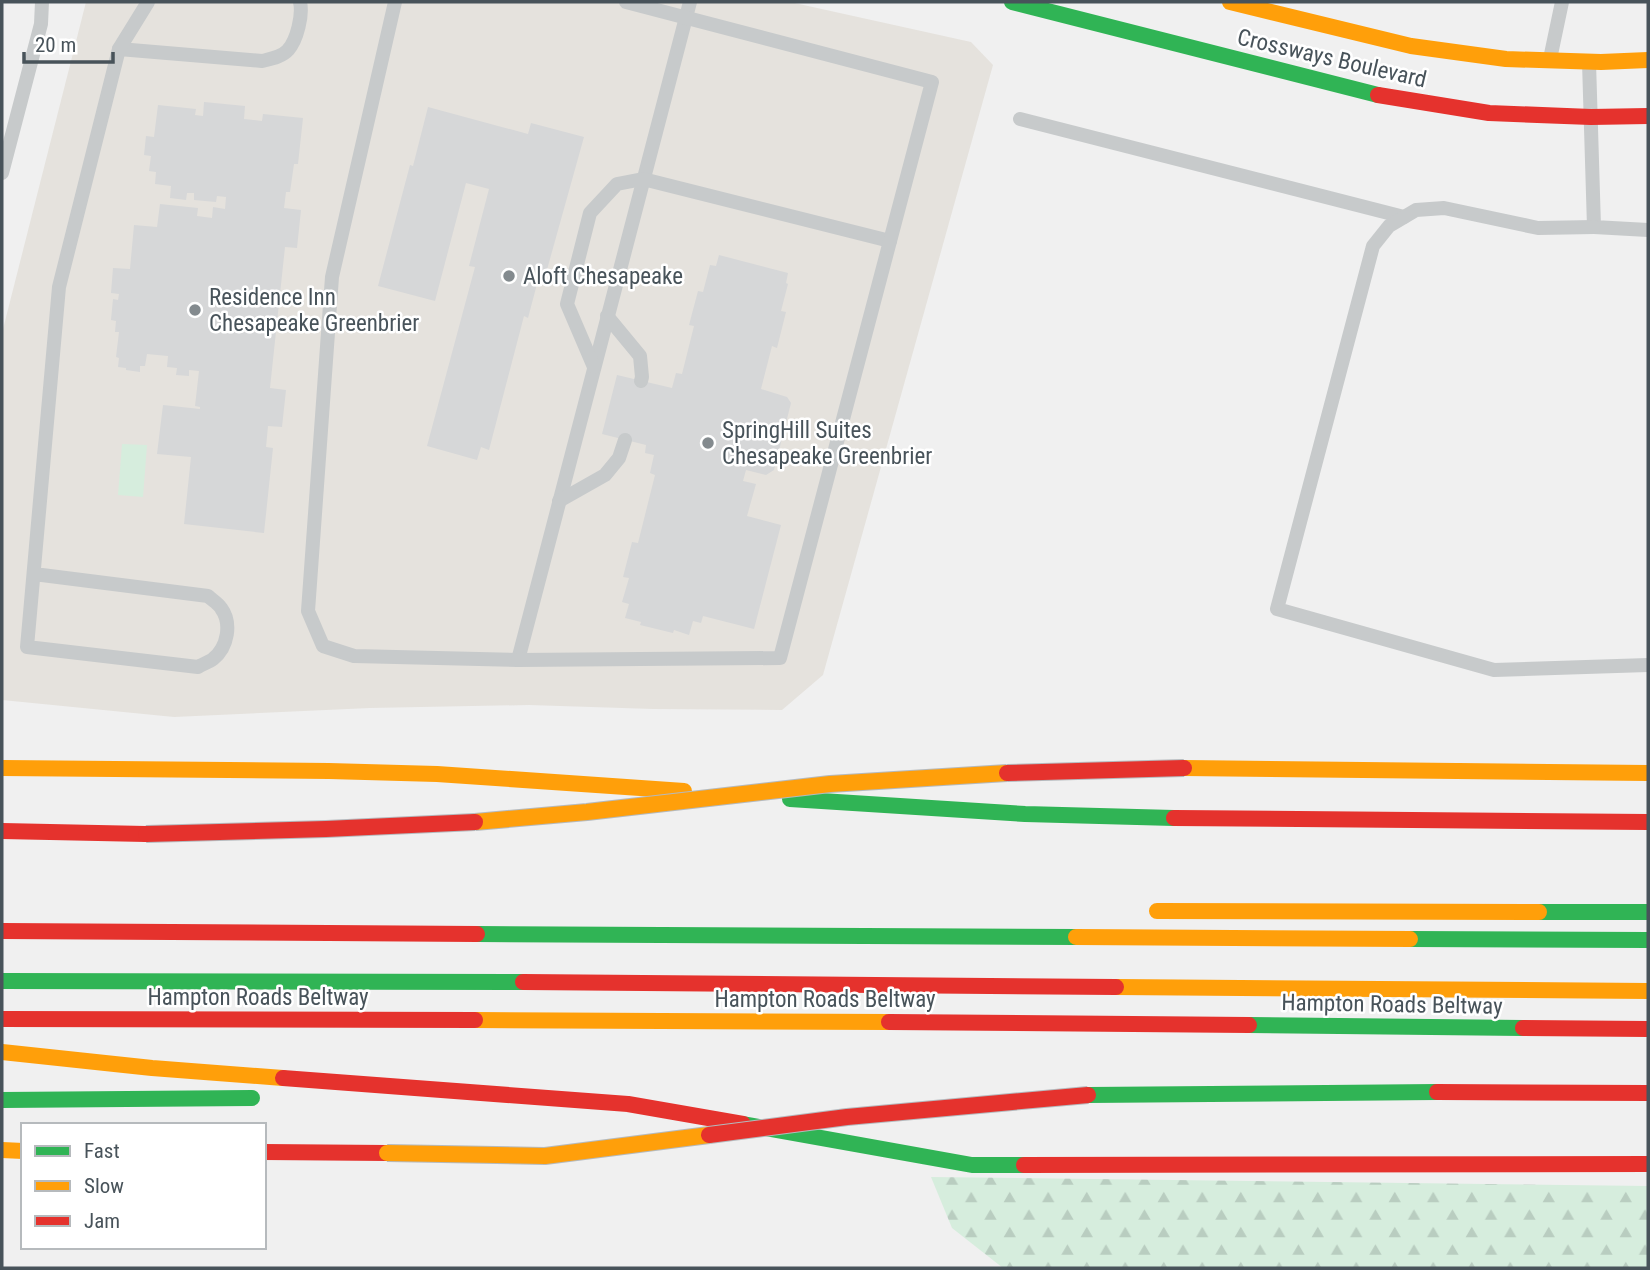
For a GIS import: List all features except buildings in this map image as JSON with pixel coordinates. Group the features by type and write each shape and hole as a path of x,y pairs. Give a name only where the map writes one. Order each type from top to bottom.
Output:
{"main road":[{"name":"Crossways Boulevard","path":"1012,2 1048,6 1381,96 1489,113 1648,116"},
{"name":"Crossways Boulevard","path":"1230,2 1411,46 1506,59 1648,60"},
{"path":"2,768 437,774 1026,814 1200,819 1648,822"},
{"path":"2,831 146,834 382,828 547,816 832,784 1014,772 1184,768 1648,774"},
{"path":"1147,911 1648,912"},
{"path":"2,931 1648,940"},
{"path":"2,981 1648,991"},
{"name":"Hampton Roads Beltway","path":"2,1019 789,1021 1648,1029"},
{"path":"2,1052 152,1068 628,1104 972,1165 1648,1164"},
{"path":"266,1152 545,1156 847,1117 1088,1095 1648,1093"},
{"path":"341,1098 521,1097"},
{"path":"2,1100 272,1098"},
{"path":"2,1150 21,1150"}],"lane":[{"path":"2,173 41,24 42,2"},
{"path":"34,574 208,596 220,606 227,619 228,635 213,660 198,667 27,647 59,287 119,49 148,2"},
{"path":"119,49 262,61 275,58 288,51 298,30 302,7 300,2"},
{"path":"394,2 332,277 309,611 323,646 354,656 517,660 780,659 932,82 626,2"},
{"path":"517,660 690,2"},
{"path":"1549,60 1562,2"},
{"path":"1589,61 1594,227"},
{"path":"1020,119 1404,217"},
{"path":"594,367 567,304 590,214 617,184 643,178 890,241"},
{"path":"1648,230 1538,228 1444,208 1416,210 1390,226 1373,246 1277,609 1494,670 1648,665"},
{"path":"607,316 640,356 641,381"},
{"path":"559,501 605,475 619,458 625,440"}],"shaded area":[{"path":"86,2 790,2 971,42 993,65 823,675 782,710 529,705 370,708 174,717 2,700 2,333"}],"green space":[{"path":"122,444 147,445 143,497 118,495"},
{"path":"931,1177 1648,1186 1648,1268 1003,1268 952,1228"}],"traffic: fast":[{"path":"1012,2 1378,95"},
{"path":"790,799 1025,814 1174,818"},
{"path":"1539,912 1648,912"},
{"path":"477,934 1076,937"},
{"path":"1410,939 1648,940"},
{"path":"2,981 523,982"},
{"path":"1249,1025 1523,1028"},
{"path":"1088,1095 1437,1092"},
{"path":"2,1100 252,1098"},
{"path":"743,1124 972,1165 1024,1165"}],"traffic: slow":[{"path":"1230,2 1411,46 1506,59 1601,62 1648,60"},
{"path":"2,768 437,774 684,791"},
{"path":"1184,768 1648,773"},
{"path":"475,822 830,784 1007,773"},
{"path":"1157,911 1539,912"},
{"path":"1076,937 1410,939"},
{"path":"1116,987 1648,991"},
{"path":"475,1020 889,1022"},
{"path":"2,1052 152,1068 283,1078"},
{"path":"387,1153 545,1156 709,1135"},
{"path":"2,1150 21,1151"}],"traffic: jam":[{"path":"1378,95 1489,113 1648,116"},
{"path":"1007,773 1184,768"},
{"path":"1174,818 1648,822"},
{"path":"146,834 475,822"},
{"path":"2,831 146,834"},
{"path":"2,931 477,934"},
{"path":"523,982 1116,987"},
{"path":"2,1019 475,1020"},
{"path":"889,1022 1249,1025"},
{"path":"1523,1028 1648,1029"},
{"path":"283,1078 628,1104 743,1124"},
{"path":"1437,1092 1648,1093"},
{"path":"709,1135 847,1117 1088,1095"},
{"path":"266,1152 387,1153"},
{"path":"1024,1165 1648,1164"}],"place":[{"name":"Aloft Chesapeake","path":"509,276"},
{"name":"Residence Inn Chesapeake Greenbrier","path":"195,310"},
{"name":"SpringHill Suites Chesapeake Greenbrier","path":"708,443"}]}
